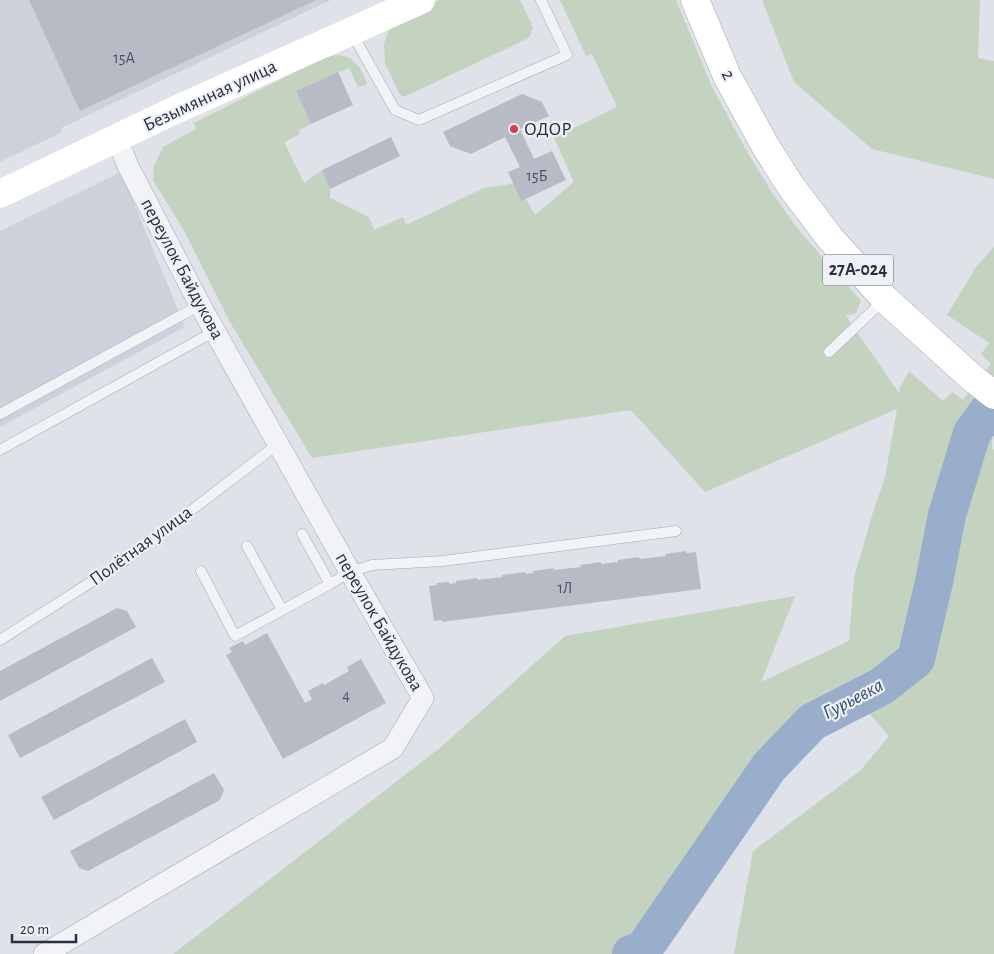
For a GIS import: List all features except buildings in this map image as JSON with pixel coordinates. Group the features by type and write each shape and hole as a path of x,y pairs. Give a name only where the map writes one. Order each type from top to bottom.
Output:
{"main road":[{"name":"Безымянная улица","path":"0,194 173,111 421,0"},
{"name":"2","path":"695,0 728,76 766,147 790,185 830,238 885,299"},
{"name":"27А-024","path":"885,299 970,376 994,395"}],"street":[{"name":"переулок Байдукова","path":"44,954 393,748 423,698 214,332 128,166 117,139"}],"lane":[{"path":"352,32 395,110 420,120 567,55 540,0"},
{"path":"829,352 885,299"},
{"path":"0,414 200,305"},
{"path":"0,450 214,332"},
{"name":"Полётная улица","path":"0,640 129,558 278,444"},
{"path":"201,571 235,636 350,572 372,565 443,561 676,531"},
{"path":"302,534 330,584"},
{"path":"247,546 282,610"}],"shaded area":[{"path":"0,0 331,0 61,128 62,132 0,162"},
{"path":"121,172 185,327 0,427 0,231"}],"green space":[{"path":"439,0 520,0 533,27 529,38 406,96 402,96 385,63 384,44 389,29 396,21"},
{"path":"560,0 676,0 712,87 750,157 797,228 861,301 856,313 846,316 899,393 900,387 909,371 943,401 952,392 963,400 991,364 981,354 989,343 947,315 976,267 994,247 994,395 980,413 993,424 992,448 994,450 994,954 734,954 753,851 861,770 889,736 863,706 822,723 755,799 748,824 708,886 650,951 642,954 173,954 441,747 565,636 795,596 761,682 849,641 854,578 885,477 897,409 705,492 631,410 312,458 231,324 183,229 153,180 154,166 163,147 196,129 194,123 325,57 338,55 349,58 357,64 367,83 364,86 358,87 349,68 296,91 311,124 299,130 300,134 284,142 304,183 322,170 330,189 330,198 369,217 374,230 403,217 406,225 484,188 517,183 535,215 574,182 554,138 617,107 592,54 586,56"},
{"path":"762,0 980,0 978,58 994,61 994,179 872,149 794,82"}],"waterway":[{"name":"Гурьевка","path":"631,954 643,950 769,767 812,722 882,686 916,659 947,515 972,433 994,403"}],"place":[{"name":"ОДОР","path":"514,129"}]}
